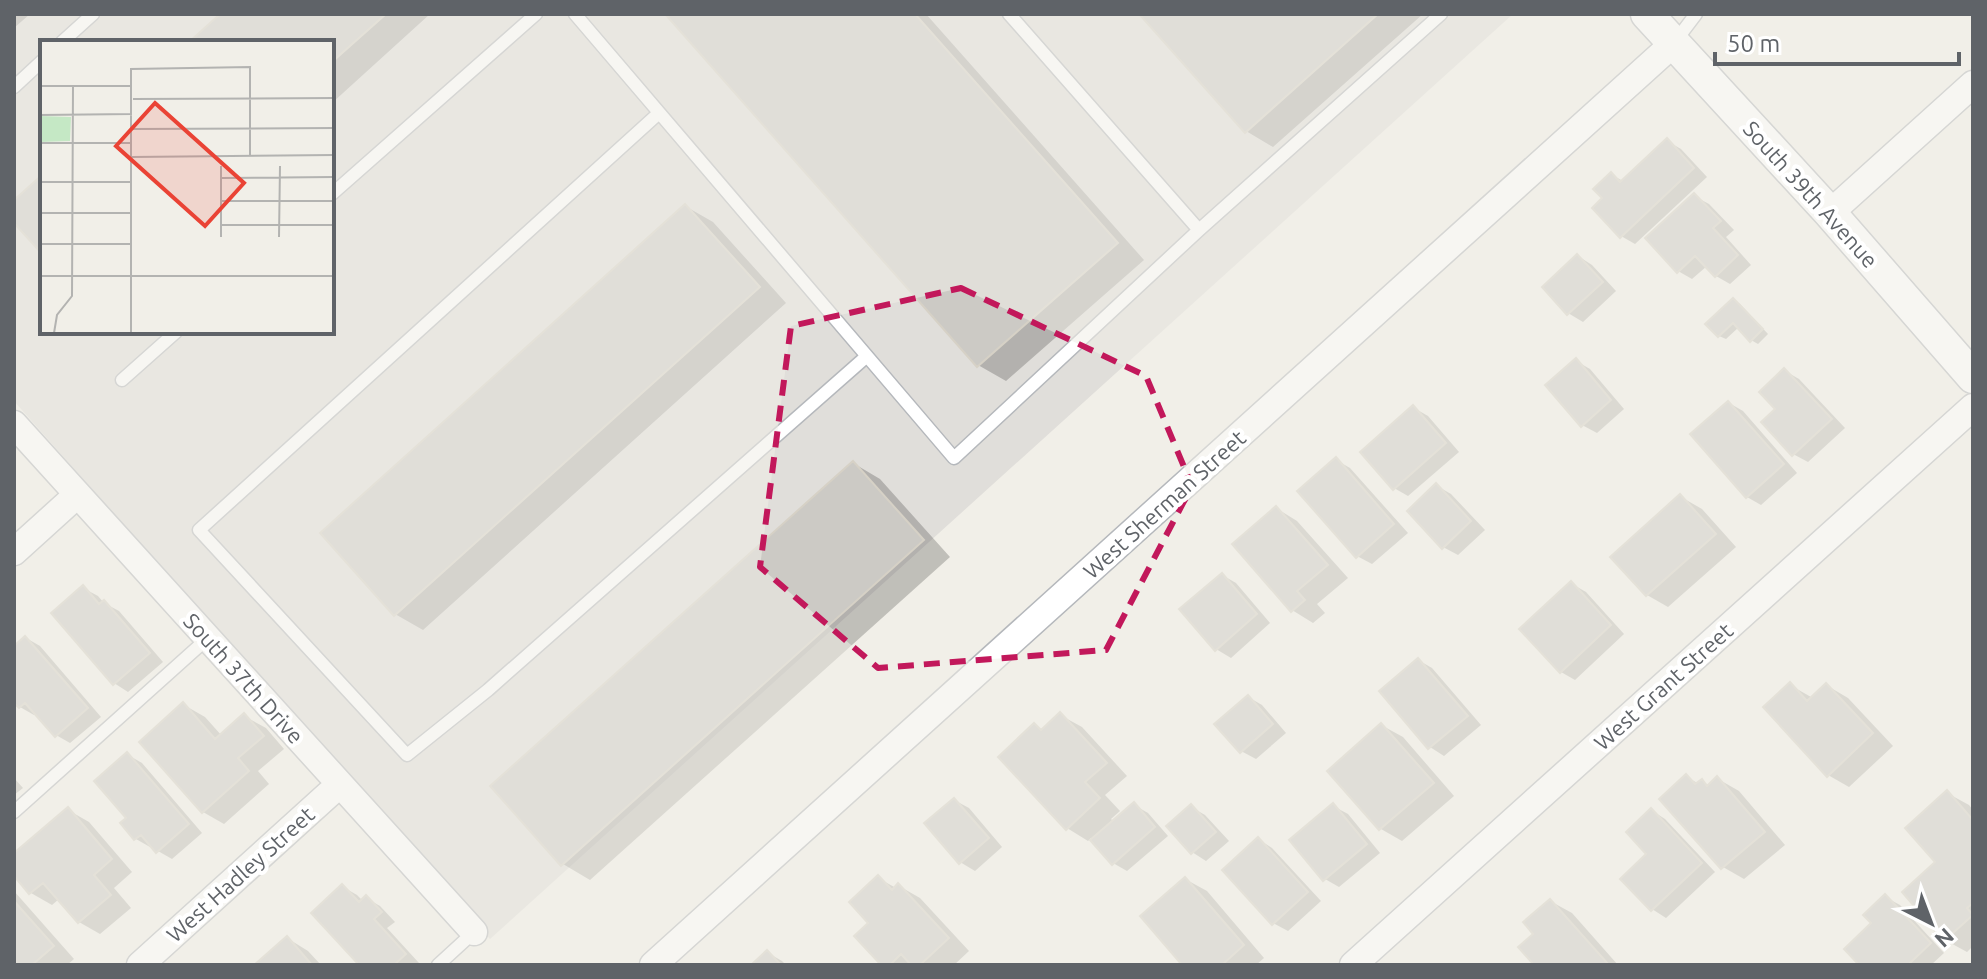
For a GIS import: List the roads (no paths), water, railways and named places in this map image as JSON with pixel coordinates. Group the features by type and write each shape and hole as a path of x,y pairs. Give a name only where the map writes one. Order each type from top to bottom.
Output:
{"street":[{"name":"South 39th Avenue","path":"1647,14 1830,213 1973,377"},
{"name":"West Sherman Street","path":"653,965 1674,43"},
{"path":"1830,213 1973,84"},
{"name":"West Grant Street","path":"1353,965 1973,407"},
{"name":"South 37th Drive","path":"14,424 474,932"},
{"path":"14,552 77,495"},
{"name":"West Hadley Street","path":"140,965 340,784"}],"lane":[{"path":"64,40 93,14"},
{"path":"334,192 536,14"},
{"path":"575,14 954,458 1199,230 1441,14"},
{"path":"1009,14 1199,230"},
{"path":"1674,43 1696,14"},
{"path":"14,87 40,63"},
{"path":"659,113 199,530 407,755 488,690 867,356"},
{"path":"122,380 174,334"},
{"path":"14,812 208,637"},
{"path":"438,965 474,932"}]}
